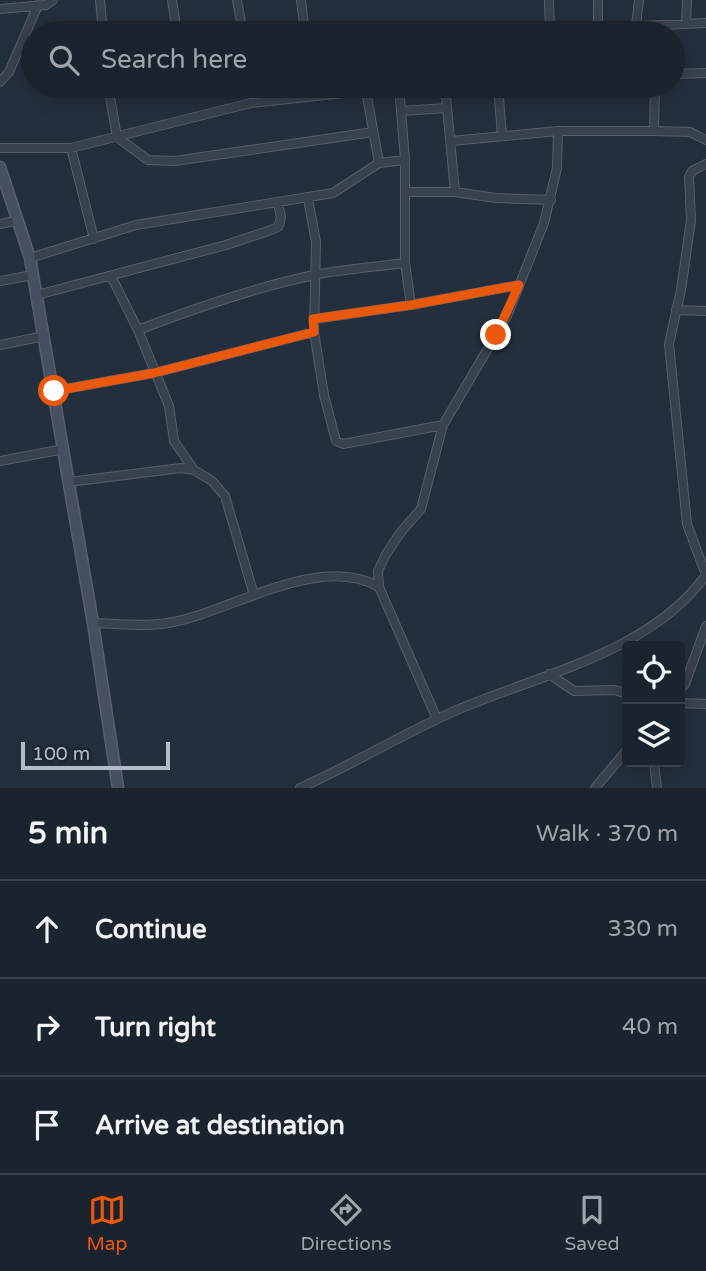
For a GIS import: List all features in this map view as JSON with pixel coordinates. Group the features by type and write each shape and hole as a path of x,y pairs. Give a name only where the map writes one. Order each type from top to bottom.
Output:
{"street":[{"path":"0,9 46,5 53,0"},
{"path":"100,0 102,21"},
{"path":"172,0 175,21"},
{"path":"237,0 241,21"},
{"path":"301,0 304,21"},
{"path":"549,0 550,21"},
{"path":"598,0 598,21"},
{"path":"636,21 639,0"},
{"path":"687,0 686,23 706,23"},
{"path":"31,21 38,5"},
{"path":"0,82 9,72 21,44"},
{"path":"685,74 706,74"},
{"path":"110,98 117,137 148,160 175,161 373,132"},
{"path":"0,148 71,148 251,103 299,98"},
{"path":"367,98 379,163"},
{"path":"400,98 405,160 405,262 411,305"},
{"path":"446,98 454,192"},
{"path":"499,98 502,135"},
{"path":"654,131 655,98"},
{"path":"401,111 447,108"},
{"path":"451,141 558,131 690,132 706,140"},
{"path":"365,580 378,572 393,543 421,509 443,425 496,335 519,285 551,200 557,168 558,131"},
{"path":"71,148 94,239"},
{"path":"30,258 136,225 308,199 342,190 379,163 405,160"},
{"path":"300,788 437,719 620,645 650,628 686,600 706,575 693,544 685,506 669,344 681,290 691,220 689,177 706,163"},
{"path":"0,167 30,258 93,623 118,788"},
{"path":"405,192 454,192 496,198 551,200"},
{"path":"308,199 316,242 314,332 324,395 338,443 386,437 443,425"},
{"path":"37,295 226,245 278,228 281,215 277,202"},
{"path":"0,223 18,220"},
{"path":"138,330 194,308 315,275 405,262"},
{"path":"0,281 33,275"},
{"path":"111,275 138,330 169,406 174,440 194,470"},
{"path":"313,319 411,305 519,285"},
{"path":"676,310 706,311"},
{"path":"54,391 154,373 314,332"},
{"path":"0,345 44,336"},
{"path":"0,461 64,450"},
{"path":"69,482 181,468 194,470 212,481 225,496 254,595"},
{"path":"378,572 379,587 437,719"},
{"path":"93,623 169,623 254,595 318,579 338,577 365,580 379,587"},
{"path":"685,684 706,626"},
{"path":"549,674 574,691 615,690 622,692"},
{"path":"685,703 706,704"},
{"path":"595,788 622,756"},
{"path":"655,767 657,788"}],"route":[{"path":"54,391 154,373 314,332 313,319 411,305 519,285 496,335"}]}
